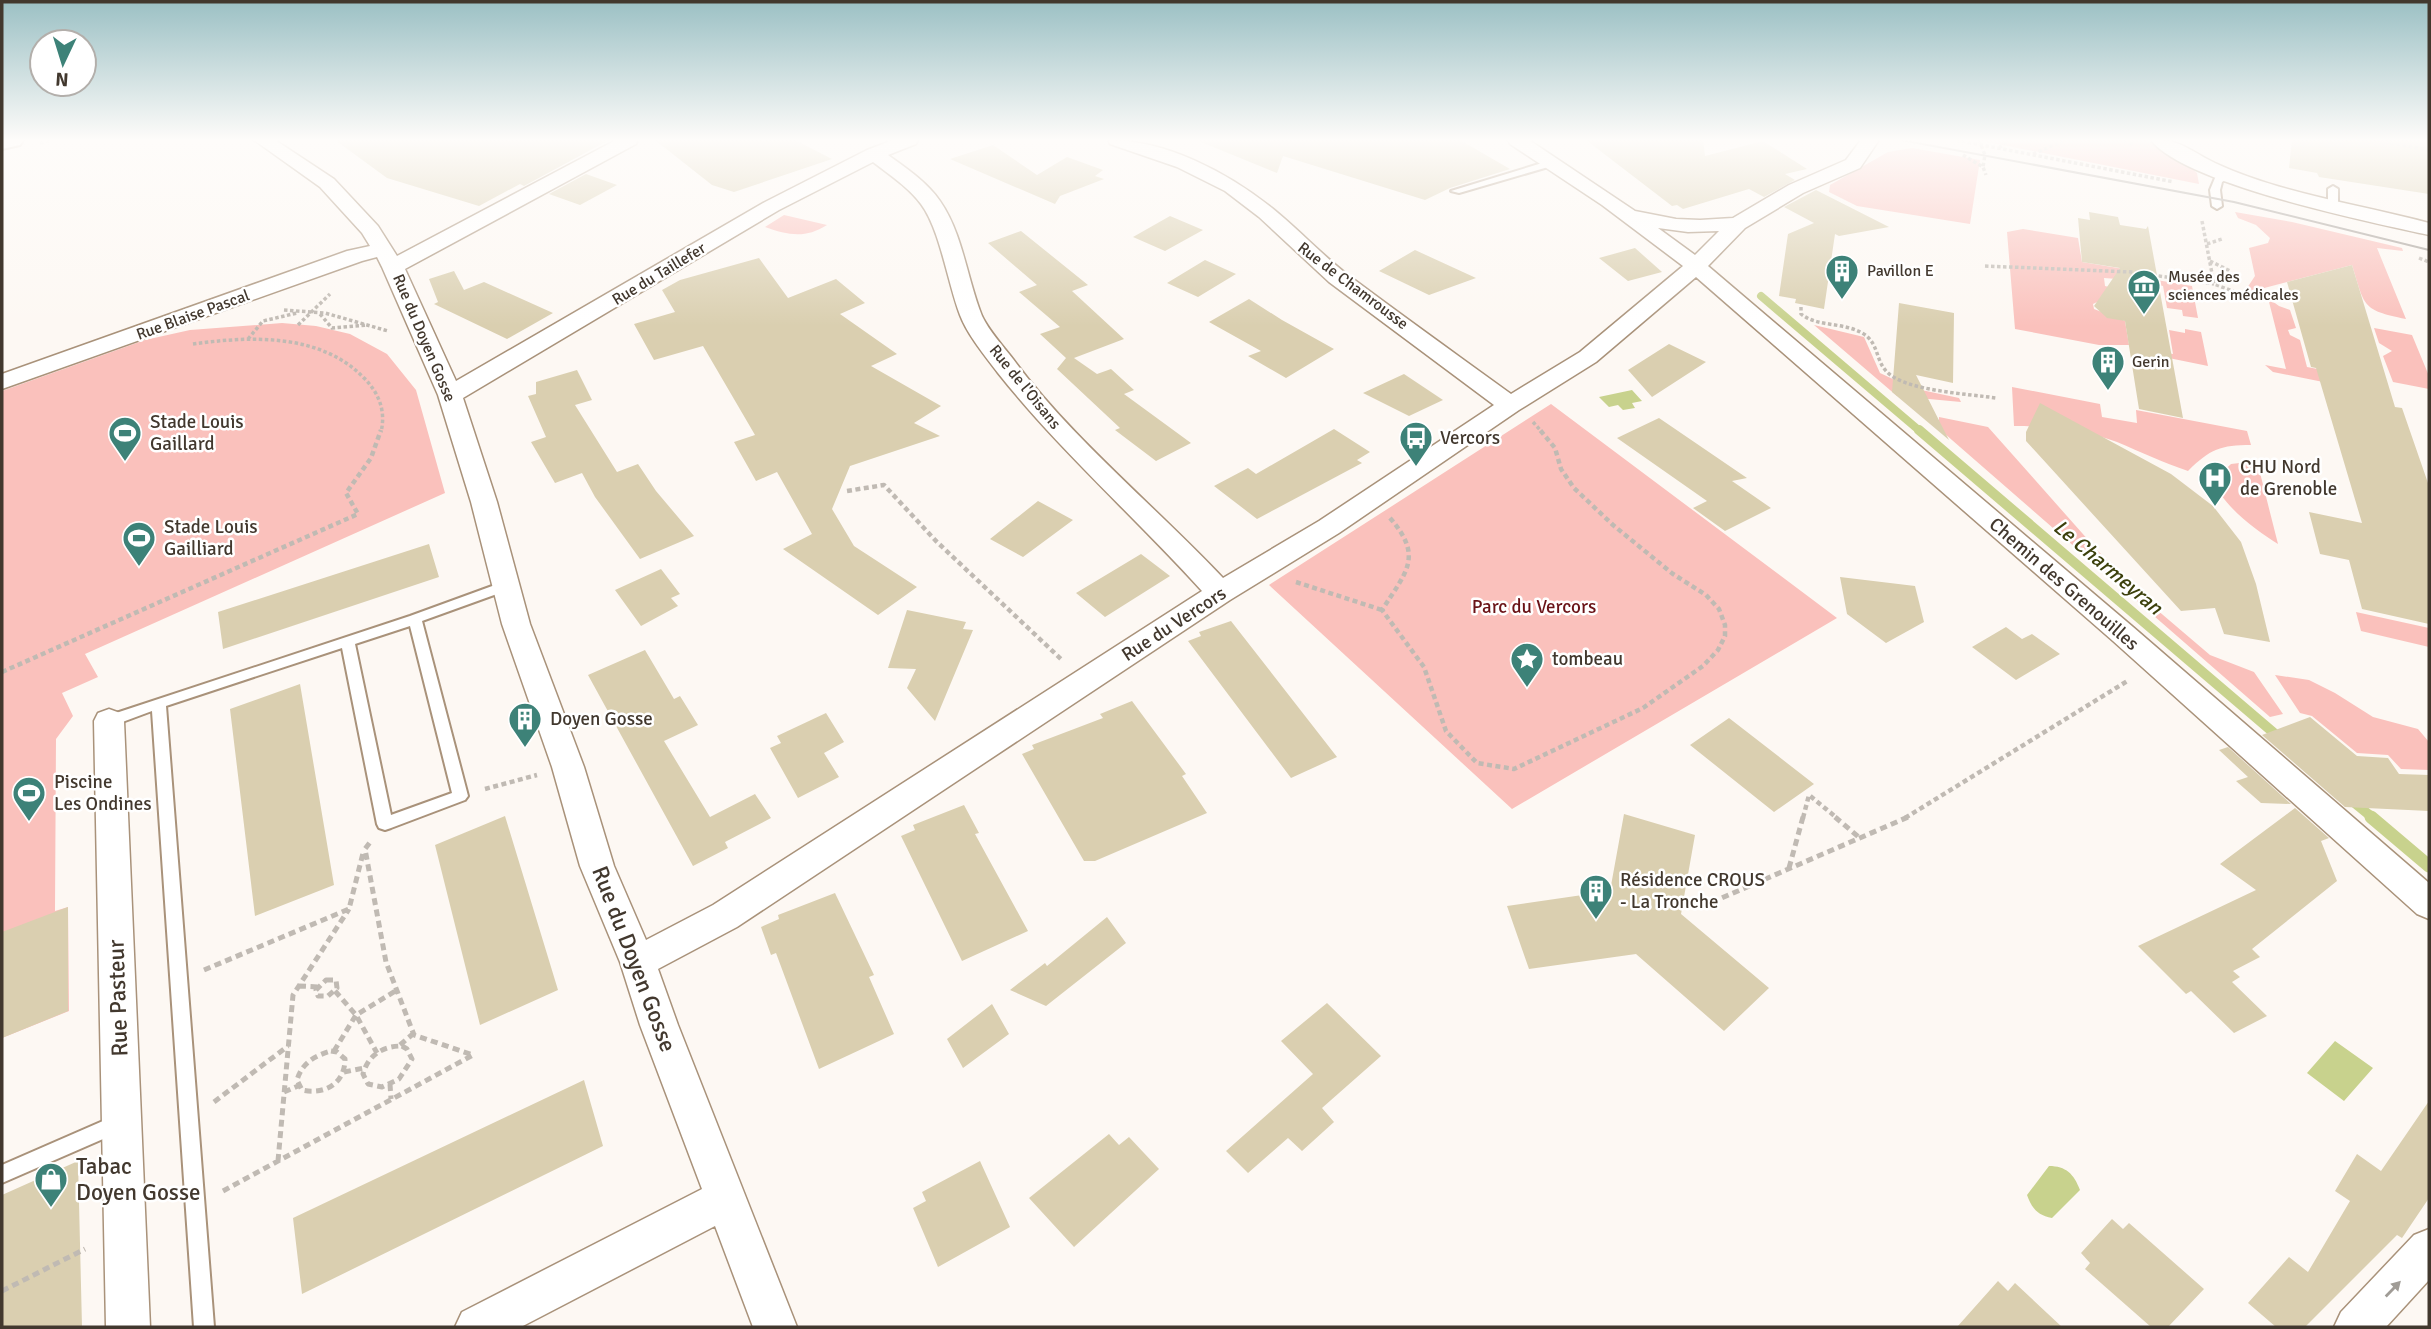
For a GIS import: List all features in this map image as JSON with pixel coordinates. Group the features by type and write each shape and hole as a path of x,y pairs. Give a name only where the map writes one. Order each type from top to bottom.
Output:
{"street":[{"name":"Rue du Doyen Gosse","path":"345,202 371,230 388,258 450,396 484,502 516,624 568,767 597,866 638,962 724,1199 775,1327"},
{"name":"Rue Blaise Pascal","path":"2,382 355,256 388,258 501,202"},
{"name":"Rue du Taillefer","path":"450,396 780,202"},
{"name":"Rue de l'Oisans","path":"930,202 943,229 972,318 1006,367 1068,438 1164,532 1220,593"},
{"name":"Rue de Chamrousse","path":"1251,202 1337,278 1508,407"},
{"path":"1609,202 1621,210 1660,224 1687,227 1738,224 1774,202"},
{"path":"2351,202 2429,229"},
{"name":"Chemin des Grenouilles","path":"1621,210 1696,267 2123,634 2429,904"},
{"name":"Rue du Vercors","path":"638,962 725,916 1587,357 1696,267 1738,224"},
{"name":"Rue Pasteur","path":"109,721 128,1327"},
{"path":"477,1327 724,1199"},
{"path":"2356,1327 2429,1250"}],"lane":[{"path":"2217,202 2217,206"},
{"path":"204,1327 159,703 415,619 506,586"},
{"path":"348,641 384,824 460,796 415,619"},
{"name":"Rue Pasteur","path":"109,721 159,703"},
{"path":"2,1174 122,1122"}],"path":[{"path":"2214,284 2207,244 2222,239"},
{"path":"2419,258 2429,262"},
{"path":"2210,261 2230,271"},
{"path":"1985,266 2132,272 2214,284 2235,292"},
{"path":"1801,307 1801,314 1807,318 1862,332 1874,343 1884,369 1907,382 1996,398"},
{"path":"281,311 319,312 372,325 428,347"},
{"path":"2,672 358,514 346,493 365,468 379,439 383,415 378,395 356,370 326,352 299,343 248,340 263,321 304,311"},
{"path":"319,312 331,329 372,325"},
{"path":"1270,563 1302,586 1382,610 1424,667 1446,731 1477,763 1514,769 1643,708 1703,666 1718,650 1725,636 1725,625 1718,609 1706,595 1673,574 1613,525 1574,488 1561,469 1555,448 1529,417 1521,416 1508,407"},
{"path":"847,491 884,485 936,541 1085,682"},
{"path":"1366,502 1389,518 1406,536 1409,547 1408,566 1382,610"},
{"path":"1701,907 1904,819 2129,680 2140,684"},
{"path":"460,796 568,767"},
{"path":"1789,869 1808,796 1861,839"},
{"path":"278,1161 293,995 349,909 365,849 384,824"},
{"path":"195,1206 473,1055 414,1033 386,962 365,849"},
{"path":"178,981 349,909"},
{"path":"333,979 338,985 335,991 321,997 317,995 318,987 326,980 333,979"},
{"path":"299,986 318,987"},
{"path":"334,1051 356,1015 397,990"},
{"path":"335,991 356,1015 377,1053"},
{"path":"399,1046 414,1033"},
{"path":"189,1121 289,1045"},
{"path":"298,1086 307,1093 316,1093 332,1085 344,1072 364,1068 377,1053 388,1047 399,1046 407,1049 412,1059 405,1073 390,1084 374,1087 368,1084 364,1080 364,1068"},
{"path":"298,1086 298,1073 315,1055 334,1051 342,1054 345,1059 344,1072"},
{"path":"390,1084 391,1099"},
{"path":"284,1092 298,1086"},
{"path":"2,1291 79,1251"}],"green space":[{"path":"1849,202 1973,202 1970,224 1857,206"},
{"path":"2235,212 2292,222 2402,248 2403,251 2377,248 2406,319 2380,313 2367,304 2352,265 2249,292 2247,288 2255,276 2249,248 2268,243 2270,238 2256,225 2238,218"},
{"path":"784,215 827,225 804,234 765,227"},
{"path":"2023,229 2078,238 2082,262 2124,269 2117,279 2104,278 2105,286 2122,290 2093,304 2094,309 2125,321 2129,345 2099,345 2015,329 2007,232"},
{"path":"2133,276 2192,286 2198,318 2183,316 2182,310 2167,308 2163,286 2135,280"},
{"path":"2268,298 2290,310 2296,328 2288,330 2290,335 2300,340 2307,367 2339,373 2358,389 2273,372 2265,365 2286,369"},
{"name":"Stade Louis Gailliard","path":"282,323 316,326 350,334 387,354 416,390 445,493 85,654 98,677 62,693 73,716 56,739 55,911 68,907 69,1011 2,1038 2,391 145,340 190,330"},
{"path":"1814,325 1864,337 1880,373 1912,388 1959,398 1961,402 1897,396"},
{"path":"2374,328 2412,335 2429,376 2429,389 2393,382 2383,356 2392,351 2379,343"},
{"path":"2185,329 2201,332 2208,366 2154,355 2153,351 2173,354 2169,330 2185,333"},
{"path":"2012,387 2100,404 2102,417 2137,423 2136,410 2247,431 2251,445 2216,450 2188,471 2092,434 2014,426"},
{"name":"Parc du Vercors","path":"1551,404 1837,618 1512,809 1269,585"},
{"path":"1939,417 1988,427 2098,551 2156,609 2210,655 2254,672 2283,714 2270,717 1929,420 1939,420"},
{"path":"2257,461 2278,544 2231,507 2214,480 2231,464"},
{"path":"2356,612 2429,628 2429,647 2361,631"},
{"path":"2275,675 2309,680 2373,717 2418,729 2429,742 2429,770 2401,769 2388,755 2357,753 2312,716 2300,713"}],"shaded area":[{"path":"1632,390 1642,401 1632,403 1635,408 1623,410 1618,405 1609,407 1599,397"},
{"path":"2335,1041 2373,1068 2344,1101 2307,1073"},
{"path":"2049,1166 2069,1172 2080,1190 2052,1218 2036,1211 2027,1195"}],"building":[{"path":"466,202 486,202 479,206"},
{"path":"1667,202 1706,202 1683,209 1677,205 1672,206"},
{"path":"1793,202 1840,202 1889,227 1839,236 1835,234 1824,309 1795,303 1796,299 1779,296 1788,234 1814,223 1784,207"},
{"path":"2089,212 2118,217 2120,225 2146,229 2148,226 2183,418 2139,409 2125,321 2107,318 2094,306 2120,268 2082,262 2078,218 2090,220"},
{"path":"1170,216 1203,230 1165,251 1133,237"},
{"path":"1021,231 1088,285 1072,291 1124,339 1074,358 1097,374 1111,369 1134,390 1124,394 1191,443 1156,461 1115,430 1120,428 1057,369 1066,358 1040,334 1060,327 1019,292 1037,285 988,243"},
{"path":"1635,248 1662,272 1628,281 1599,258"},
{"path":"1415,250 1476,278 1429,295 1379,271"},
{"path":"759,258 788,298 836,279 865,303 840,314 897,354 871,366 941,406 914,423 940,436 850,466 832,509 854,546 917,587 878,615 783,549 812,534 777,472 756,481 734,442 755,435 703,346 654,360 634,324 675,312 662,290 680,280"},
{"path":"1205,260 1236,274 1198,297 1167,283"},
{"path":"2352,265 2395,407 2402,408 2429,486 2429,624 2362,609 2349,560 2320,554 2309,512 2362,523 2316,368 2311,367 2287,282"},
{"path":"454,271 464,290 484,282 553,313 507,339 434,304 438,302 429,279"},
{"path":"1249,299 1334,349 1286,378 1248,356 1261,351 1209,322"},
{"path":"1899,303 1954,313 1953,383 1916,375 1949,440 1892,392"},
{"path":"1669,344 1706,362 1652,397 1628,370"},
{"path":"577,370 592,400 575,405 617,472 638,464 656,491 694,536 640,559 595,497 582,473 555,483 531,442 546,437 528,396 536,394 536,382"},
{"path":"1404,374 1443,400 1409,416 1363,393"},
{"path":"2040,403 2171,474 2213,506 2241,542 2256,584 2270,642 2224,634 2215,608 2181,611 2026,441 2026,432"},
{"path":"1659,418 1747,478 1732,481 1771,508 1725,531 1693,508 1707,501 1617,438"},
{"path":"1334,429 1370,452 1357,460 1362,463 1257,519 1214,486 1248,468 1256,474"},
{"path":"1038,501 1073,520 1023,557 990,539"},
{"path":"429,544 439,577 223,649 218,612"},
{"path":"1141,554 1170,576 1105,617 1076,593"},
{"path":"661,569 680,594 671,598 678,606 641,626 615,590"},
{"path":"1840,577 1915,586 1924,622 1886,643 1847,614"},
{"path":"907,610 966,622 963,629 973,630 935,721 907,688 916,669 888,668"},
{"path":"1231,621 1337,757 1291,778 1188,641 1201,636 1199,632"},
{"path":"2006,627 2022,639 2032,634 2060,654 2016,680 1972,647"},
{"path":"645,650 674,699 680,696 698,725 664,741 710,817 755,794 771,818 725,842 728,848 693,866 588,675"},
{"path":"300,684 334,885 255,916 230,709"},
{"path":"1132,701 1186,774 1182,776 1207,813 1095,861 1084,861 1022,754 1034,749 1032,745 1103,718 1100,714"},
{"path":"826,713 844,742 824,753 839,777 798,798 770,748 781,743 777,736"},
{"path":"2310,717 2357,756 2388,758 2399,774 2429,775 2429,811 2345,807 2262,735"},
{"path":"1729,718 1814,784 1774,812 1690,745"},
{"path":"2228,747 2291,804 2261,803 2236,781 2248,777 2219,750"},
{"path":"964,805 979,833 975,834 1028,931 962,961 901,836 915,830 913,825"},
{"path":"2295,808 2329,838 2321,841 2337,881 2252,949 2260,957 2233,971 2240,977 2232,982 2267,1016 2234,1033 2191,991 2186,994 2138,946 2256,890 2220,864"},
{"name":"Résidence CROUS - La Tronche","path":"1624,814 1695,835 1681,914 1769,988 1724,1031 1636,954 1529,969 1507,906 1610,891"},
{"path":"505,816 558,990 480,1025 435,845"},
{"path":"835,893 874,975 869,977 894,1034 819,1069 776,953 771,955 761,927 779,919 778,915"},
{"path":"68,907 68,1011 2,1038 2,932"},
{"path":"1107,917 1126,943 1046,1006 1010,990 1045,963 1047,966"},
{"path":"1327,1003 1381,1056 1322,1108 1334,1122 1302,1151 1288,1138 1248,1173 1226,1151 1313,1074 1281,1041"},
{"path":"992,1004 1009,1034 963,1068 947,1039"},
{"path":"584,1080 603,1146 302,1294 293,1218"},
{"path":"2429,1101 2429,1198 2402,1238 2397,1235 2305,1327 2276,1327 2248,1303 2289,1257 2308,1272 2350,1201 2335,1191 2357,1154 2381,1171"},
{"path":"1109,1134 1119,1145 1129,1137 1159,1169 1074,1247 1029,1198"},
{"path":"78,1161 82,1327 2,1327 2,1195"},
{"path":"980,1161 1010,1227 938,1267 913,1208 926,1201 922,1192"},
{"path":"2112,1219 2123,1229 2129,1223 2204,1289 2168,1327 2151,1327 2085,1269 2090,1263 2081,1253"},
{"path":"1998,1281 2008,1291 2015,1283 2062,1327 1957,1327"}],"waterway":[{"name":"Le Charmeyran","path":"1761,296 1921,432"},
{"name":"Le Charmeyran","path":"1919,430 2281,739"},
{"name":"Le Charmeyran","path":"2351,800 2373,818"},
{"name":"Le Charmeyran","path":"2371,817 2429,866"}],"tram line":[{"path":"2234,202 2429,250"}],"place":[{"name":"Pavillon E","path":"1842,301"},
{"name":"Musée des sciences médicales","path":"2144,316"},
{"name":"Gerin","path":"2108,392"},
{"name":"Stade Louis Gaillard","path":"125,463"},
{"name":"Vercors","path":"1416,468"},
{"name":"CHU Nord de Grenoble","path":"2215,508"},
{"name":"Stade Louis Gailliard","path":"139,568"},
{"name":"tombeau","path":"1527,689"},
{"name":"Doyen Gosse","path":"525,749"},
{"name":"Piscine Les Ondines","path":"29,823"},
{"name":"Résidence CROUS - La Tronche","path":"1596,921"},
{"name":"Tabac Doyen Gosse","path":"51,1209"}]}
